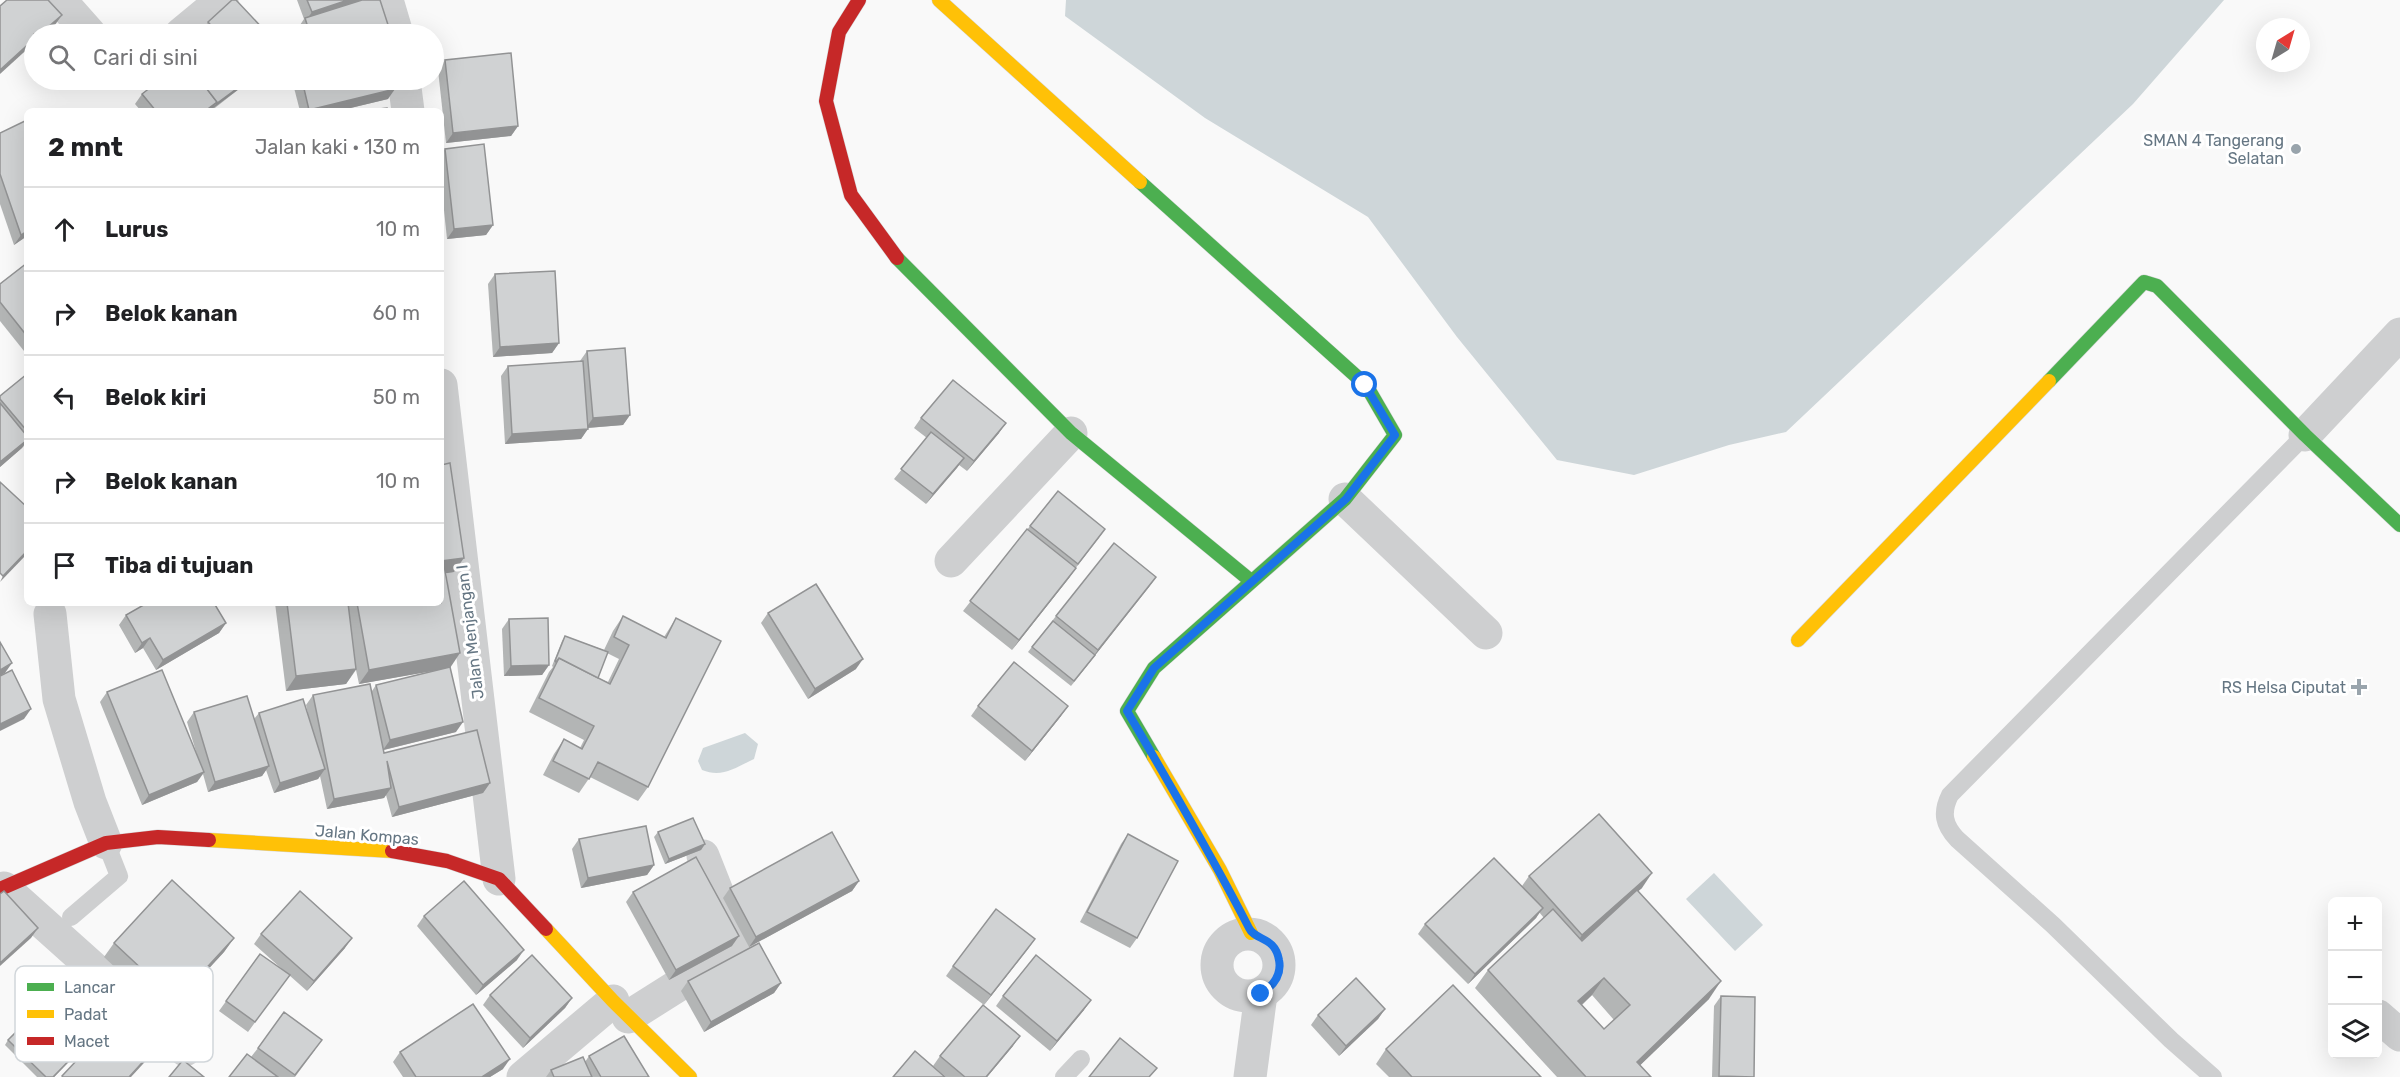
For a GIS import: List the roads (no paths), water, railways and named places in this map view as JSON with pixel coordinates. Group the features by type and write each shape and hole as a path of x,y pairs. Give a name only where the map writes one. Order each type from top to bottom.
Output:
{"street":[{"path":"60,0 81,24"},
{"path":"193,24 222,0"},
{"path":"387,0 394,24"},
{"path":"859,0 839,32 826,101 851,195 901,264 1071,433 1251,581"},
{"path":"939,0 1365,385 1395,435 1346,499 1154,668 1127,711 1220,870 1251,933"},
{"path":"405,90 408,108"},
{"path":"1798,640 2144,282 2157,286 2305,435 2400,525"},
{"path":"2305,435 2400,334"},
{"name":"Jalan Menjangan I","path":"444,411 499,879"},
{"path":"951,561 1071,433"},
{"path":"1346,499 1486,633"},
{"path":"50,614 59,699 90,802 106,843"},
{"name":"Jalan Kompas","path":"2,889 106,843 158,837 398,851 447,861 499,879 621,1009 690,1077"},
{"path":"523,1077 621,1009 739,947 704,855"},
{"path":"2,889 90,966"},
{"path":"1251,933 1269,942 1276,950 1279,960 1276,980 1261,994 1238,995 1220,981 1217,958 1222,948 1230,940 1240,935 1251,933"},
{"path":"1250,1077 1261,994"},
{"path":"2382,1019 2400,1035"}],"lane":[{"path":"2213,1077 2171,1040 2053,925 1957,839 1949,830 1944,811 1950,795 2305,435"},
{"path":"71,917 119,876 106,843"},
{"path":"1064,1077 1081,1059"}],"place":[{"name":"SMAN 4 Tangerang Selatan","path":"2296,149"},
{"name":"RS Helsa Ciputat","path":"2359,687"}]}
